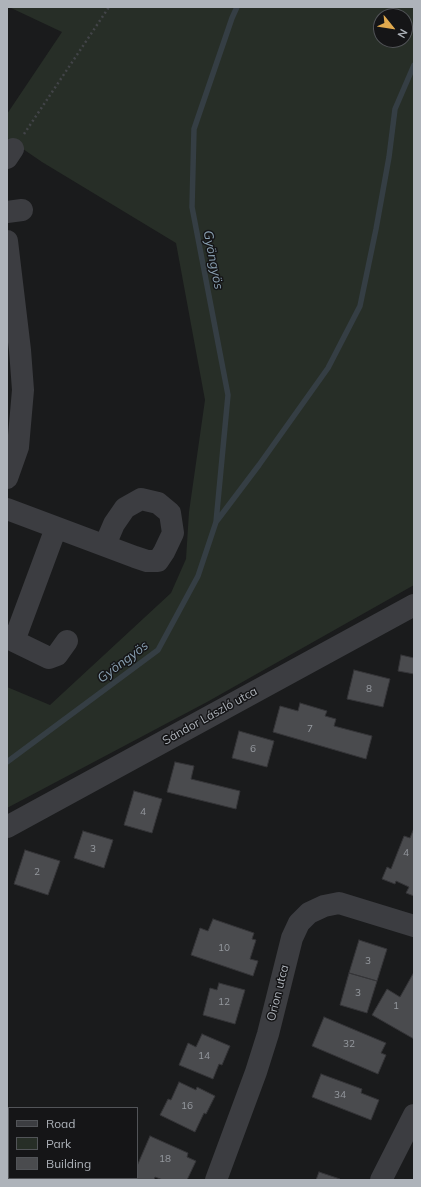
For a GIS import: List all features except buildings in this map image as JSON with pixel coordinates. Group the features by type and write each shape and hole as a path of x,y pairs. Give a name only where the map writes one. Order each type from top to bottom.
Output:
{"street":[{"path":"7,241 12,347 23,390 18,447 7,478"},
{"path":"7,509 105,545"},
{"path":"56,528 11,638 49,658 57,655 66,641"},
{"name":"Sándor László utca","path":"7,827 414,605"},
{"name":"Orion utca","path":"216,1180 256,1072 268,1034 292,938 300,923 309,913 324,906 339,904 414,926"},
{"path":"383,1179 414,1115"}],"path":[{"path":"13,148 109,7"}],"green space":[{"path":"9,7 414,7 414,585 207,702 7,808 7,687 50,705 171,593 186,559 189,512 205,400 176,243 42,162 7,138 7,114 62,32"}],"waterway":[{"name":"Gyöngyös","path":"7,762 158,650 198,576 216,522 228,395 192,207 194,129 237,7"},
{"name":"Gyöngyös","path":"216,522 259,465 328,368 360,306 389,157 395,109 414,65"}]}
